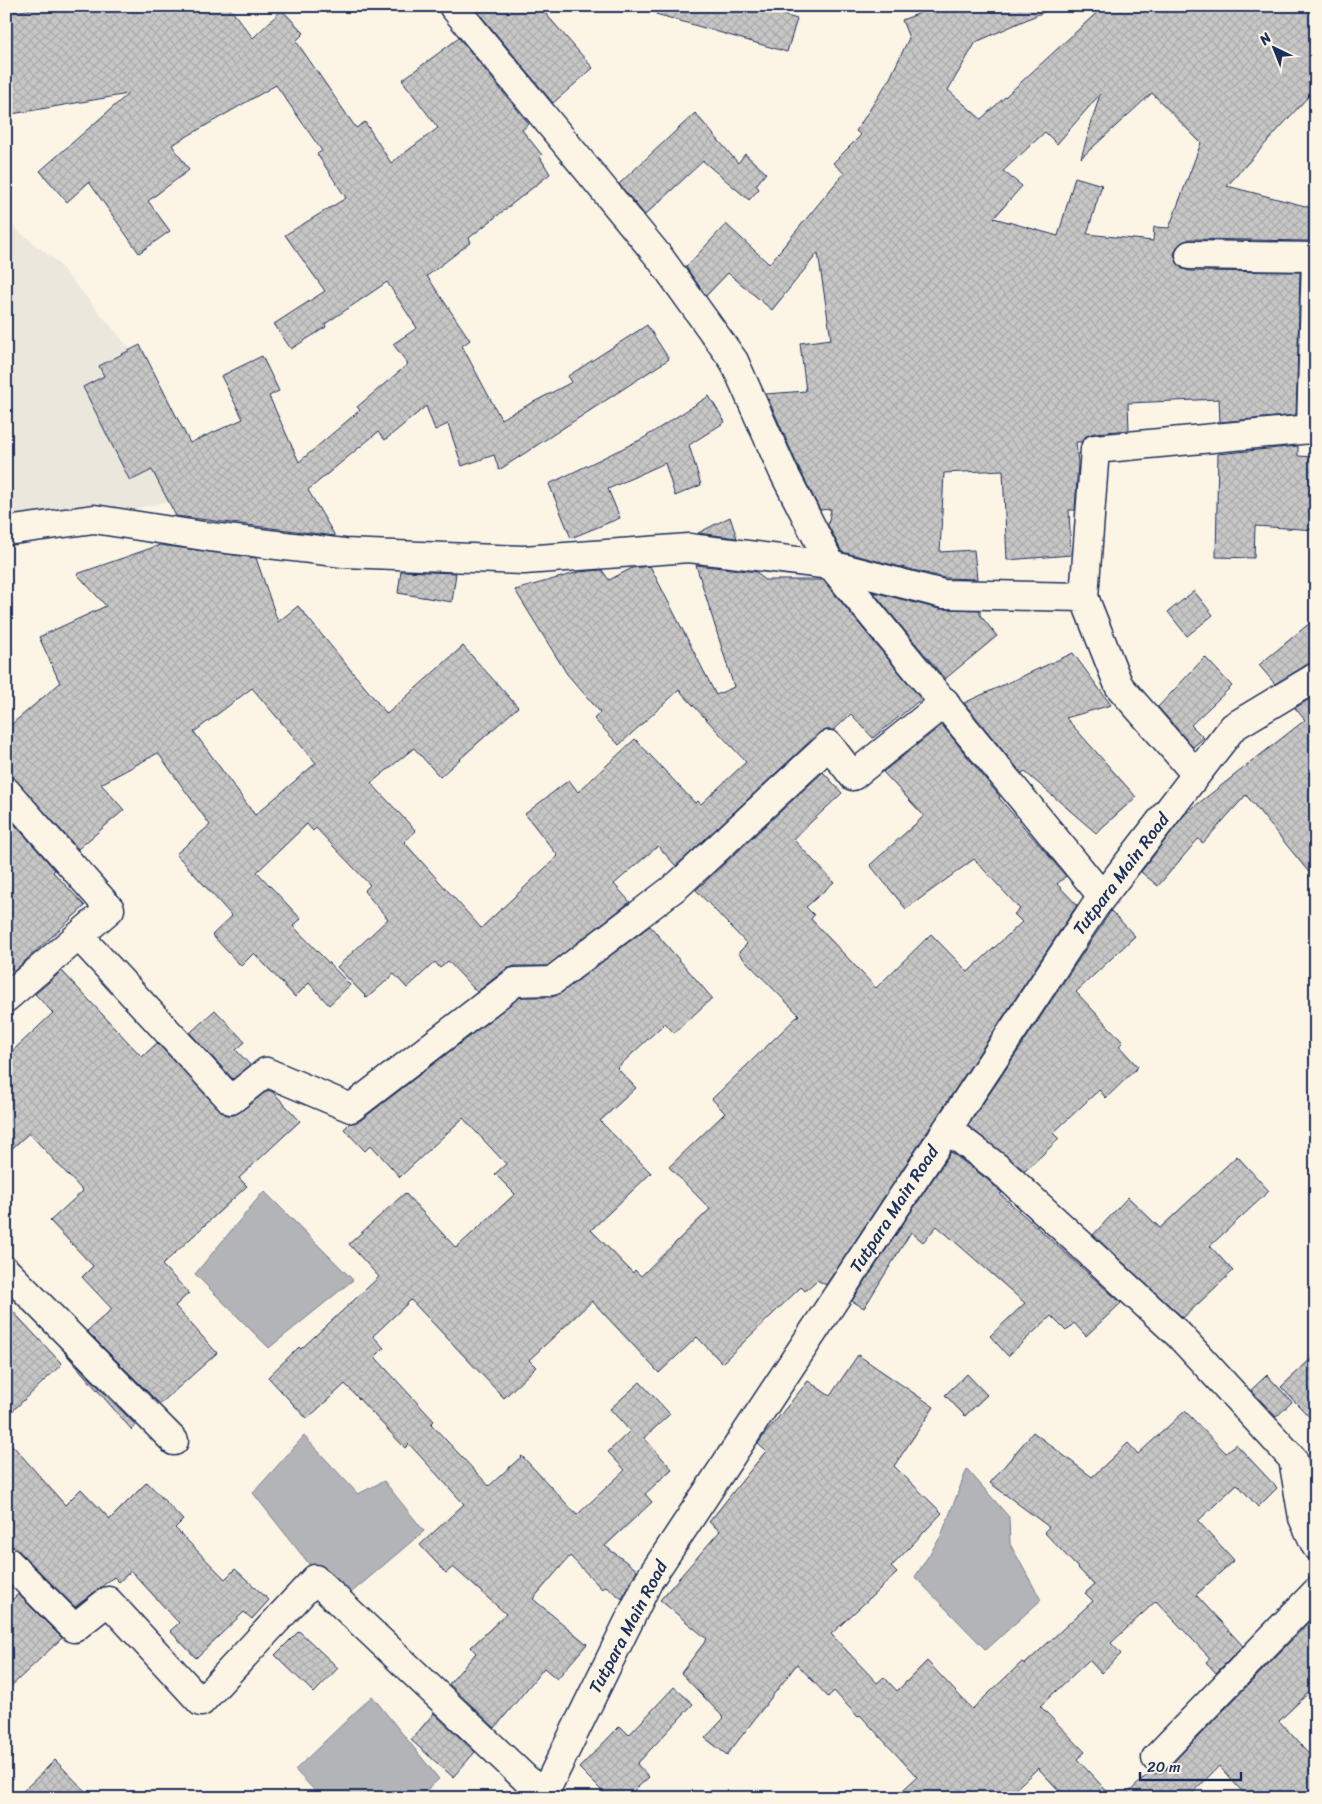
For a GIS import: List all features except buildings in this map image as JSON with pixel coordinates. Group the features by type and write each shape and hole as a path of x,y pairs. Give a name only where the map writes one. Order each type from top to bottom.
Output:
{"street":[{"path":"453,6 660,258 734,361 783,471 832,565 1102,896"},
{"path":"1190,255 1316,257 1313,429 1095,449 1084,597 1119,686 1196,774"},
{"path":"6,530 94,519 210,537 344,552 524,560 689,548 832,565 943,594 1084,597"},
{"name":"Tutpara Main Road","path":"544,1797 649,1580 1102,896 1233,726 1316,677"},
{"path":"79,936 231,1100 266,1072 350,1108 515,982 552,980 678,885 828,745 853,776 945,702"},
{"path":"6,791 110,909 6,998"},
{"path":"947,1129 998,1168 1179,1335 1293,1459 1303,1518 1316,1546"},
{"path":"6,1271 174,1441"},
{"path":"6,1560 74,1628 108,1601 201,1702 315,1579 544,1797"},
{"path":"1156,1758 1316,1592"}],"shaded area":[{"path":"6,221 56,261 168,394 202,493 94,519 6,531"},
{"path":"264,1191 353,1280 269,1348 195,1274"},
{"path":"304,1436 358,1494 384,1481 424,1531 345,1598 309,1564 253,1493"},
{"path":"967,1469 1009,1517 1010,1544 1041,1600 986,1650 915,1577 941,1536"},
{"path":"372,1696 439,1779 418,1798 322,1798 295,1770"}]}
